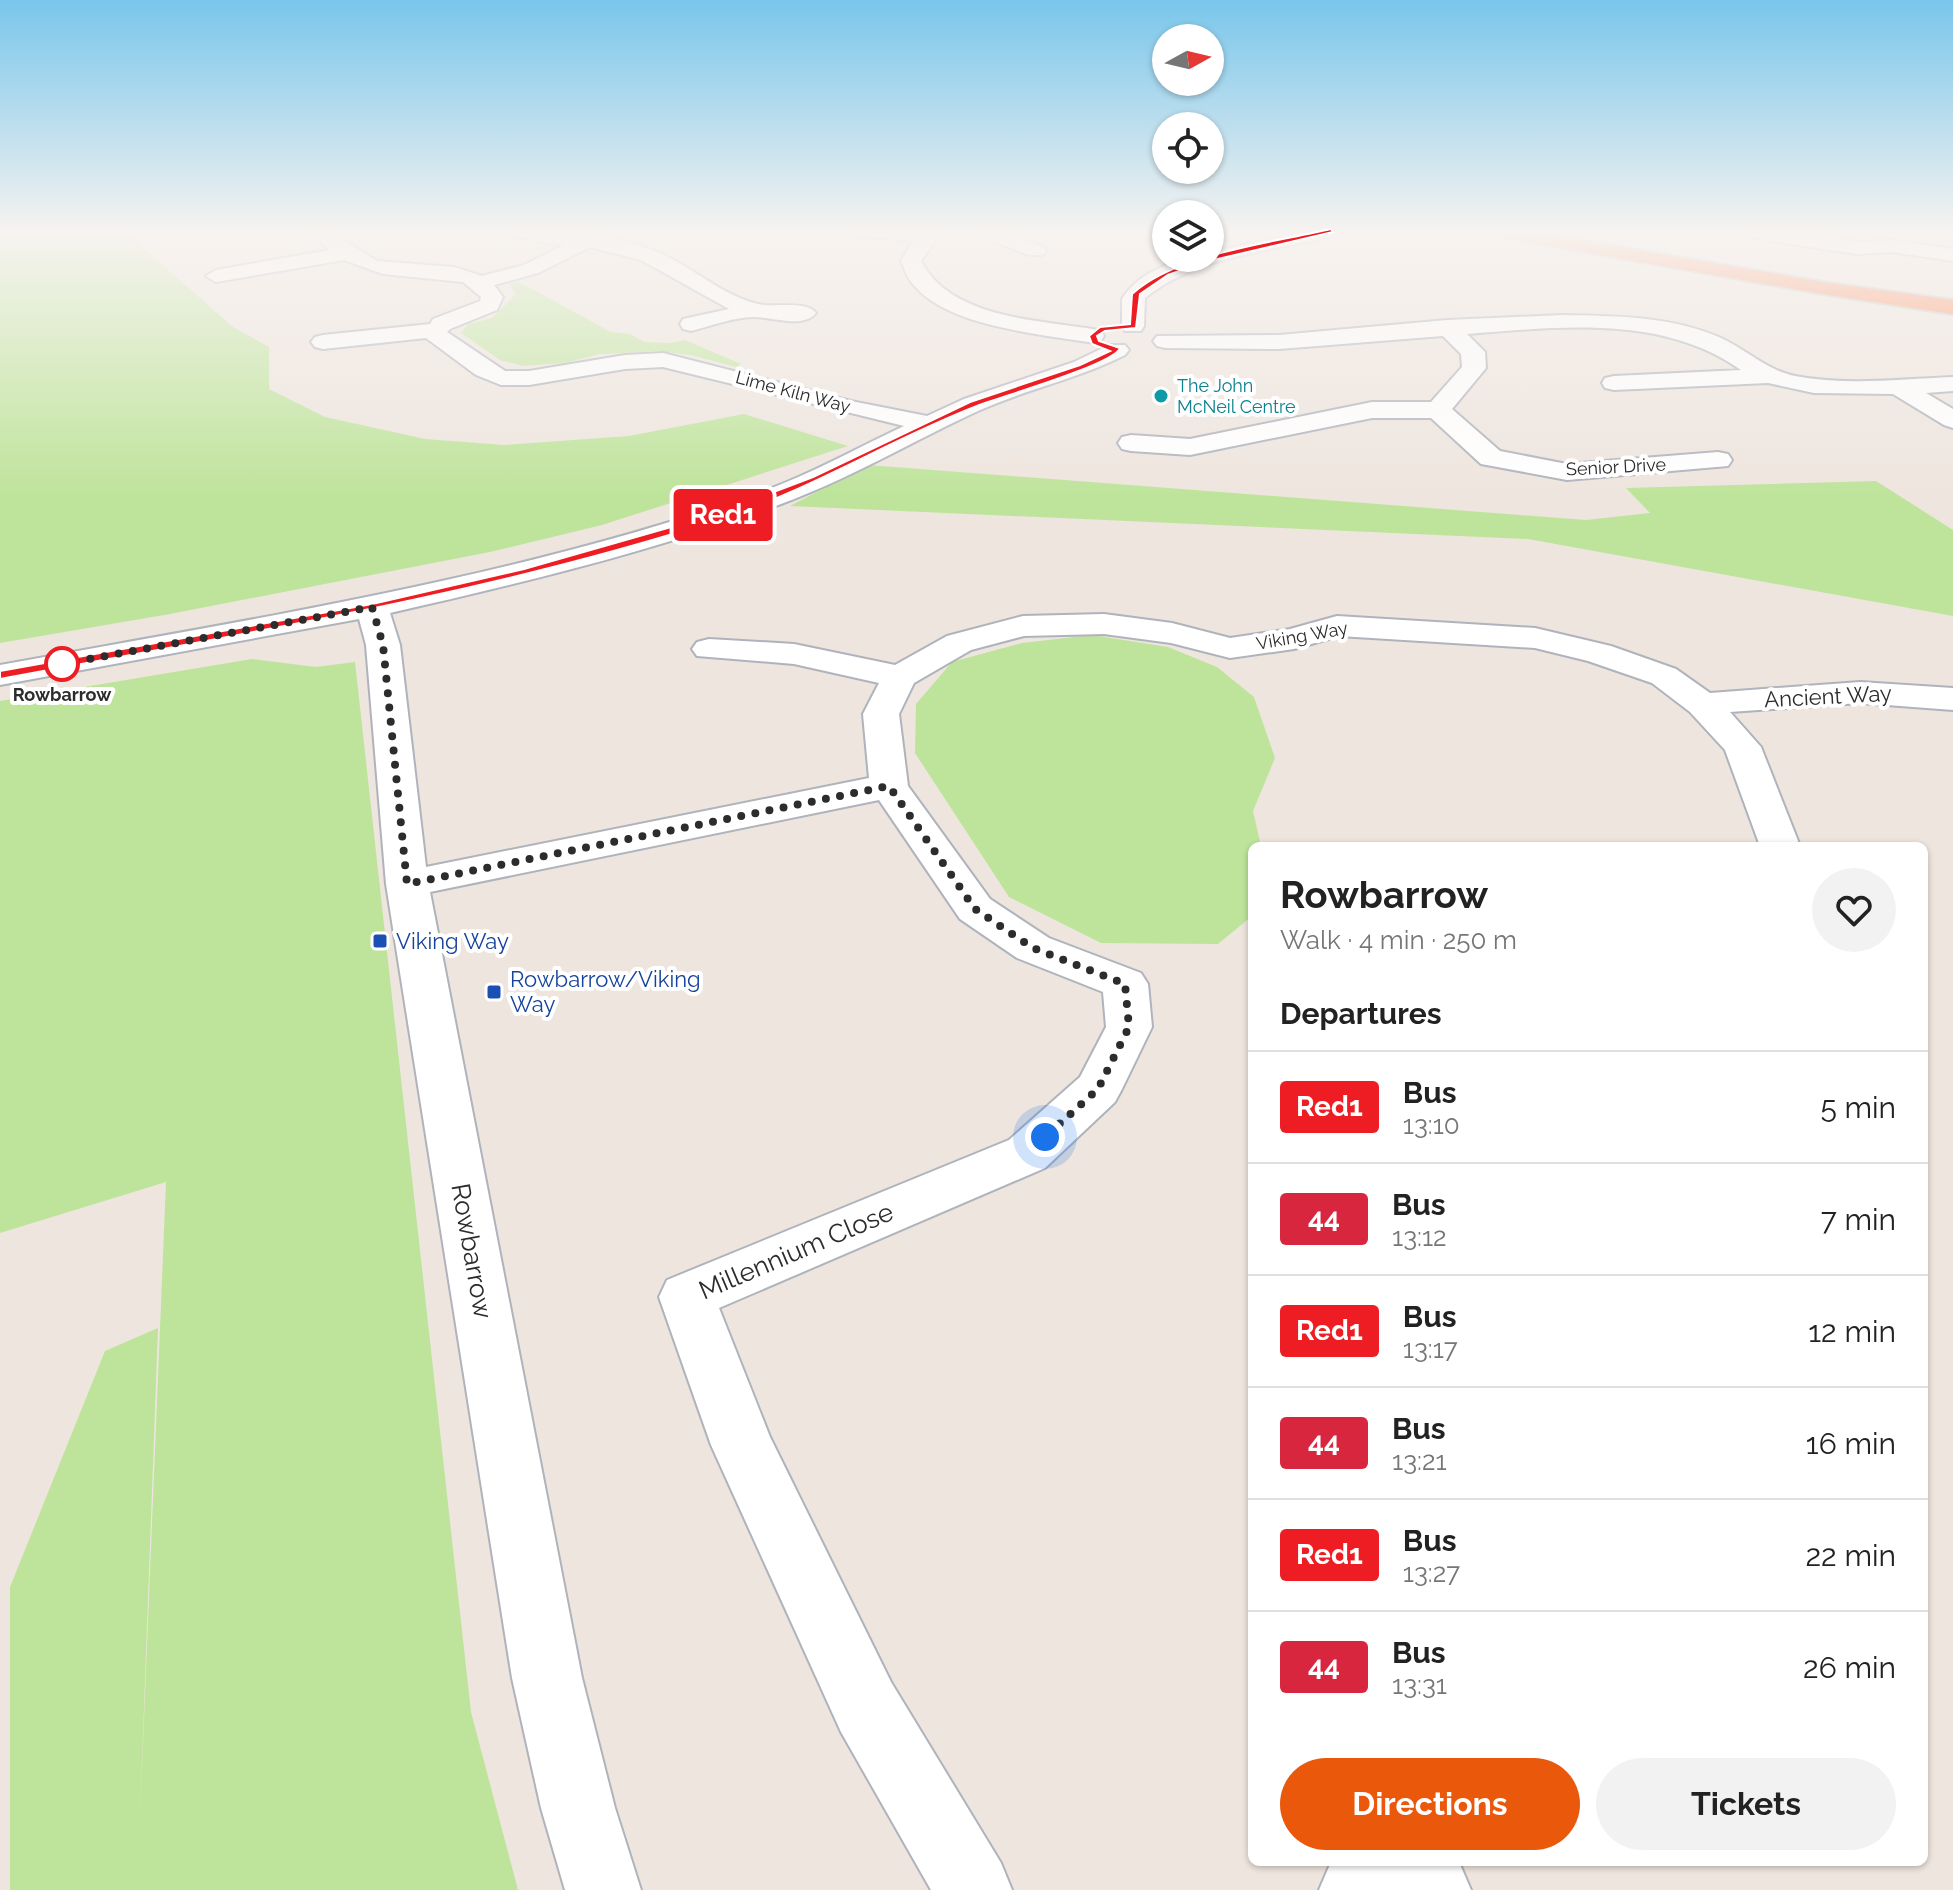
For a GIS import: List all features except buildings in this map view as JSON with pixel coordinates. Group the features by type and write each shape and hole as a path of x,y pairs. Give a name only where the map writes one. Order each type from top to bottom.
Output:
{"street":[{"path":"323,342 436,330 441,324 453,319"},
{"path":"691,324 713,319"},
{"path":"1011,319 1133,342 1241,342 1447,327 1619,322 1651,325 1699,337 1728,350 1768,376"},
{"path":"1133,342 1134,319"},
{"path":"1131,443 1190,447 1372,410 1438,410 1474,368 1473,352 1447,327"},
{"name":"Lime Kiln Way","path":"436,330 436,337 493,376 501,378 529,378 625,362 663,360 850,408 930,424"},
{"path":"0,675 372,607 527,572 717,517 816,479 1018,386 1083,367 1133,342"},
{"path":"1614,383 1768,376 1804,384 1953,384"},
{"path":"1897,386 1953,420"},
{"name":"Senior Drive","path":"1438,410 1491,458 1567,472 1718,460"},
{"name":"Rowbarrow","path":"372,607 383,645 407,884 547,1678 578,1808 603,1890"},
{"name":"Viking Way","path":"900,677 959,643 1023,626 1104,624 1172,633 1230,648 1294,639 1337,626 1535,638 1599,653 1664,676 1703,704 1742,747 1778,842"},
{"path":"407,884 889,786 881,714 900,677 794,654 709,649"},
{"name":"Ancient Way","path":"1703,704 1857,691 1918,693 1953,699"},
{"name":"Millennium Close","path":"889,786 975,909 1033,948 1125,984 1129,1027 1098,1089 1027,1154 687,1297 742,1445 866,1707 974,1890"},
{"path":"1357,1890 1378,1866"},
{"path":"1405,1866 1433,1890"}],"green space":[{"path":"0,319 224,319 269,347 269,389 325,417 425,439 504,445 629,436 744,414 848,446 602,525 490,552 170,614 0,643"},
{"path":"487,319 587,319 611,332 630,334 644,342 685,340 741,364 736,367 691,355 658,351 600,354 565,363 523,366 500,360 461,333 468,324"},
{"path":"868,465 1586,520 1650,513 1626,488 1876,481 1953,530 1953,616 1528,539 790,506"},
{"path":"1092,635 1168,647 1217,667 1254,697 1275,758 1253,811 1260,842 1248,842 1248,919 1218,944 1101,943 1009,897 915,753 916,704 952,662 1022,643"},
{"path":"252,659 316,667 355,662 471,1712 518,1890 10,1890 10,1587 105,1351 158,1328 140,1816 166,1182 0,1233 0,701"}],"bus line":[{"name":"Red1","path":"0,675 205,640 372,607 527,572 717,517 816,479 973,404 1099,360 1117,350 1095,342 1093,336 1103,329 1133,326 1133,319"}],"place":[{"name":"The John McNeil Centre","path":"1161,396"},
{"name":"Rowbarrow","path":"62,664"},
{"name":"Viking Way","path":"380,941"},
{"name":"Rowbarrow/Viking Way","path":"494,992"}],"route":[{"path":"62,664 372,607 383,645 407,884 889,786 975,909 1033,948 1125,984 1129,1027 1098,1089 1045,1137"}]}
